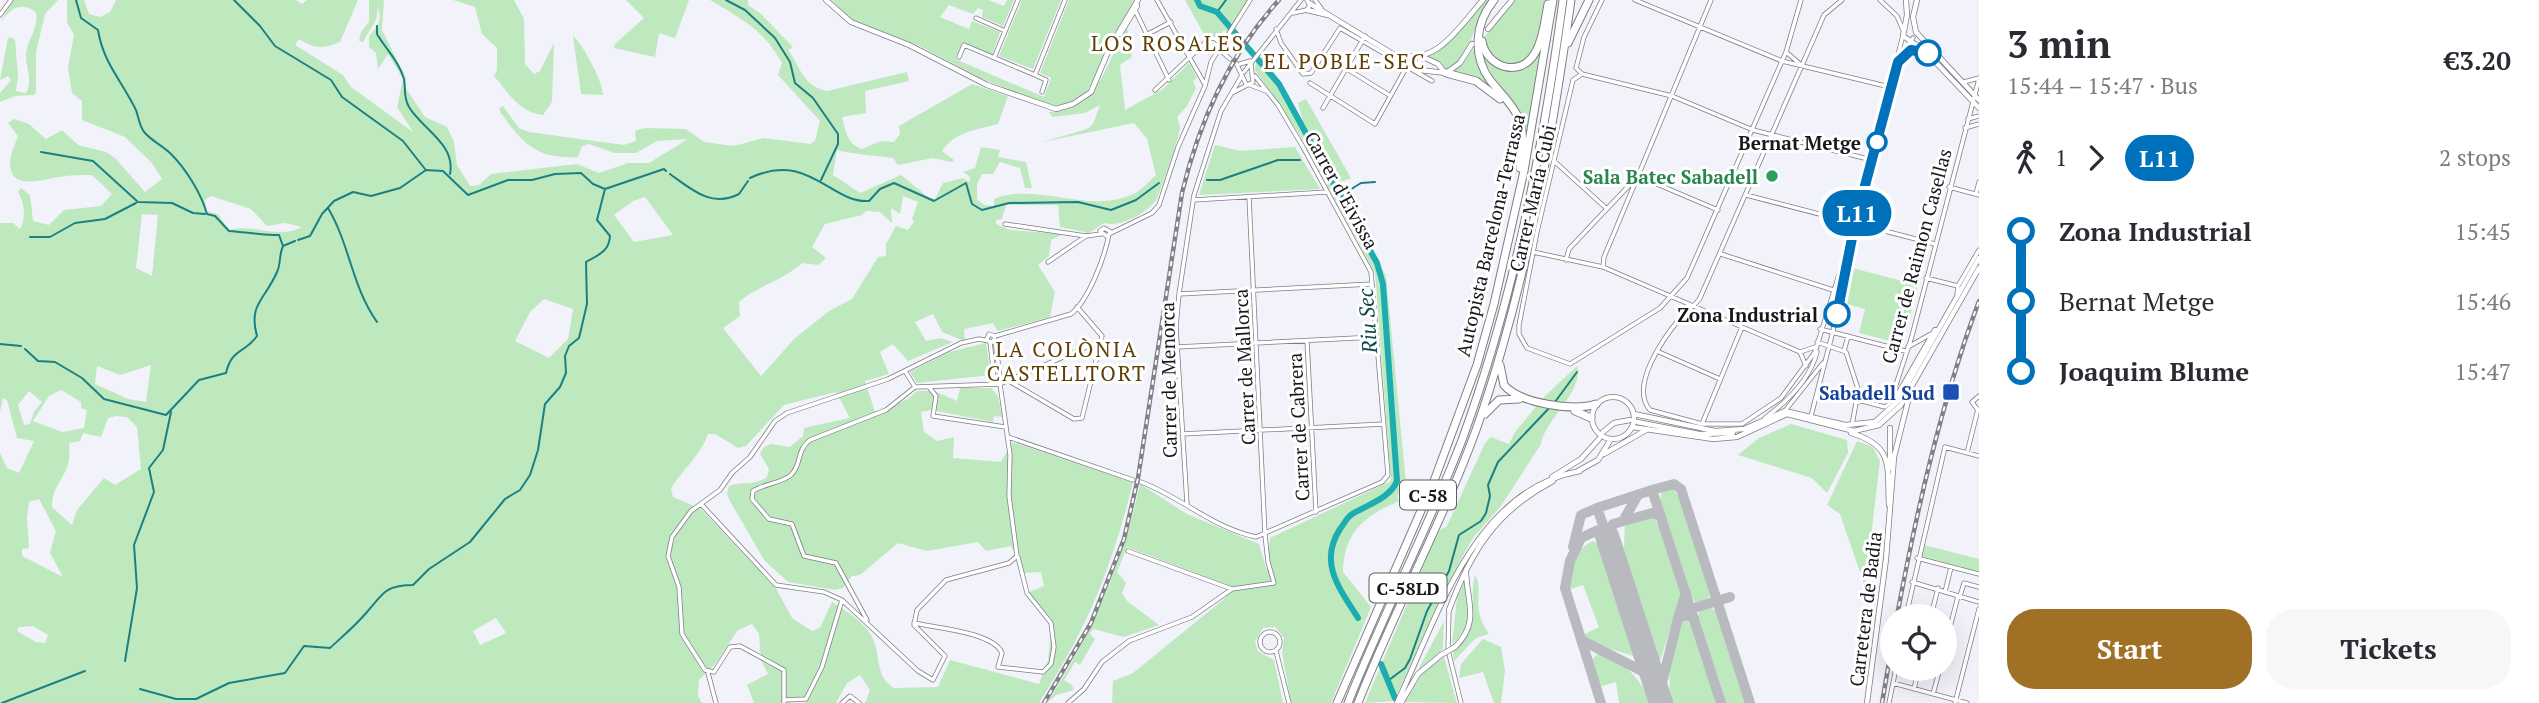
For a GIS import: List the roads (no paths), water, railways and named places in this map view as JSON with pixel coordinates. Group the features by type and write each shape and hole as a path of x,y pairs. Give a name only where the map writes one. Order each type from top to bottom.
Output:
{"highway":[{"path":"1496,0 1485,21 1483,47 1495,64 1513,68 1525,64 1535,54 1551,0"},
{"path":"1496,0 1480,24 1480,58 1490,80 1517,115 1522,141 1520,183"},
{"name":"Autopista Barcelona-Terrassa","path":"1337,703 1434,481 1460,413 1494,304 1538,100 1551,0"},
{"name":"Autopista Barcelona-Terrassa","path":"1348,703 1448,475 1504,309 1539,150 1563,0"},
{"name":"C-58LD","path":"1357,703 1475,433 1508,330 1538,199 1571,0"},
{"path":"1563,57 1575,25 1589,0"},
{"path":"1446,73 1471,78 1492,91 1513,116 1522,141"},
{"path":"1504,309 1538,199"},
{"path":"1508,330 1500,365 1503,382 1515,394 1542,403"},
{"path":"1475,433 1485,412 1499,400 1514,398 1580,408 1595,404"},
{"path":"1566,407 1591,418"}],"street":[{"path":"4,0 5,9"},
{"path":"0,15 11,0"},
{"path":"826,0 851,22 904,42 988,85 1049,108 1069,106 1088,95 1123,23 1139,0"},
{"path":"994,58 1018,0"},
{"path":"1035,75 1065,0"},
{"path":"1108,53 1133,17 1139,0"},
{"path":"1157,0 1205,86"},
{"path":"716,703 708,673 682,634 679,587 668,552 678,526 720,490 783,415 853,393 905,371 948,348 988,340 1071,314 1105,256 1111,232 1152,212 1162,201 1178,147 1205,86 1211,62 1250,0"},
{"path":"1387,50 1407,57 1421,56 1446,42 1483,0"},
{"path":"1488,29 1512,0"},
{"path":"1602,0 1584,37 1576,68 1583,74 1672,96 1753,130 1872,160"},
{"path":"1635,0 1782,61 1891,87"},
{"path":"1603,267 1604,257 1711,0"},
{"path":"1671,296 1692,269 1718,210 1786,52 1801,0"},
{"path":"1817,344 1807,367 1781,398 1753,420 1724,426 1702,424 1657,413 1645,404 1642,388 1659,352 1680,318 1700,298 1824,15 1842,0"},
{"path":"1880,0 1897,16 1903,31 1977,98"},
{"path":"1765,418 1799,387 1810,370 1820,329 1855,223 1899,60 1906,0"},
{"path":"1899,60 1915,30 1917,0"},
{"path":"1300,1 1304,10 1341,22"},
{"path":"1247,84 1247,73 1254,58 1300,1"},
{"path":"1291,14 1304,10 1311,1 1419,70 1446,73 1460,63 1472,44"},
{"path":"1123,23 1133,17"},
{"path":"1133,17 1146,35 1169,80"},
{"path":"976,19 1005,31"},
{"path":"1146,35 1171,22"},
{"path":"1276,29 1279,40 1303,74 1311,74 1340,28 1432,81"},
{"path":"1903,31 1915,30"},
{"path":"1915,30 1964,82 1977,98 1979,108"},
{"path":"1323,108 1367,37"},
{"path":"1155,90 1169,80 1209,39 1214,38 1221,43"},
{"path":"959,57 964,45 1046,80 1042,92"},
{"path":"1220,50 1230,59"},
{"path":"1899,60 1911,50 1928,53"},
{"path":"1786,52 1802,65"},
{"path":"1323,54 1389,95"},
{"path":"1419,70 1417,65 1421,56"},
{"path":"1421,56 1438,64 1446,73"},
{"path":"1247,73 1236,63 1254,58"},
{"path":"1240,64 1247,73 1247,84"},
{"path":"1310,83 1375,124 1406,68"},
{"name":"Carrer d'Eivissa","path":"1247,73 1268,92 1328,192 1369,268 1372,284 1388,475 1382,482 1317,512"},
{"name":"Carrer de Menorca","path":"1188,505 1177,347 1179,294 1193,200 1220,113 1230,94 1247,73"},
{"name":"Carrer María Cubi","path":"1583,74 1573,80 1533,252 1519,334 1527,348 1534,352 1575,363 1660,308 1671,296"},
{"name":"Carrer de Raimon Casellas","path":"1861,401 1885,407 1889,404 1926,278 1967,120 1977,98 1979,79 1964,82"},
{"path":"1247,84 1268,92"},
{"path":"1230,94 1247,84"},
{"path":"1967,120 1979,116"},
{"name":"Carrer de Raimon Casellas","path":"1965,128 1979,124"},
{"path":"1554,160 1607,209"},
{"path":"1566,260 1569,249 1638,176"},
{"path":"1638,176 1718,210"},
{"path":"1949,187 1978,195 1979,182"},
{"path":"1193,200 1328,192"},
{"path":"1746,195 1935,244"},
{"name":"Carrer de Mallorca","path":"1232,589 1274,583 1265,535 1249,197"},
{"path":"1811,416 1833,331 1855,223"},
{"path":"1005,224 1108,237"},
{"path":"1101,234 1103,228 1111,232"},
{"path":"1048,262 1086,236"},
{"path":"1956,297 1958,286 1979,250"},
{"path":"1533,252 1603,267 1800,352 1807,367"},
{"path":"1721,254 1833,290 1843,284"},
{"path":"1637,422 1708,435 1728,434 1785,411 1852,425 1875,422 1894,406 1979,258"},
{"path":"1840,430 1862,431 1887,420 1913,386 1979,269"},
{"path":"1926,278 1958,286"},
{"path":"1179,294 1372,284"},
{"path":"1008,380 1074,419 1082,418 1102,336 1077,307"},
{"path":"1897,396 1946,315"},
{"path":"1702,424 1742,327"},
{"path":"1820,329 1906,349 1933,333"},
{"path":"995,338 989,334 988,340 999,384"},
{"path":"1848,336 1844,351 1861,401 1856,403 1852,425"},
{"path":"1177,347 1376,337"},
{"path":"914,623 962,631 994,643 1002,653 998,667 1043,672 1051,664 1054,647 1051,623 1027,593 1017,556 995,338"},
{"path":"867,621 863,609 831,560 809,560 804,556 792,524 787,520 769,519 752,499 753,491 791,476 797,465 800,449 810,440 886,410 915,387 999,384 1101,341"},
{"name":"Carrer de Cabrera","path":"1307,341 1317,512"},
{"path":"1800,352 1817,344 1844,351"},
{"path":"1659,352 1720,379"},
{"path":"1753,430 1785,411 1826,358"},
{"path":"905,371 915,387"},
{"path":"1889,517 1897,442 1913,386"},
{"path":"929,387 936,396 933,416 1006,428"},
{"path":"1967,453 1979,409 1972,402 1979,396"},
{"path":"1607,397 1617,397 1628,403 1634,414 1632,427 1623,436 1611,439 1602,436 1594,428 1591,418 1595,404 1607,397"},
{"path":"1634,414 1700,430 1744,429"},
{"path":"1632,427 1713,439 1737,437 1783,415 1802,418 1873,440 1884,453 1889,517"},
{"path":"1399,703 1457,575 1470,550 1489,524 1581,459 1614,423 1630,420"},
{"path":"1182,434 1384,424"},
{"path":"1889,517 1890,428"},
{"path":"1449,610 1466,565 1486,534 1507,513 1546,485 1580,471 1640,431 1652,429"},
{"path":"1602,436 1602,455"},
{"path":"1007,437 1133,480"},
{"path":"1602,455 1611,439"},
{"path":"1908,604 1945,447 1979,456"},
{"path":"1548,480 1580,471"},
{"path":"1141,482 1188,505 1197,513 1251,536 1265,535 1317,512"},
{"path":"701,504 776,585 824,592 842,600 918,671 933,680 945,656 914,623"},
{"name":"Carretera de Badia","path":"1867,703 1889,517"},
{"path":"1128,551 1232,589"},
{"path":"914,623 916,610 946,580 1009,563 1017,556"},
{"path":"1917,558 1979,574"},
{"path":"1399,703 1418,674 1455,647 1465,635 1472,615 1466,565"},
{"path":"1945,592 1951,567"},
{"path":"1457,575 1449,610 1448,650 1461,703"},
{"path":"1912,582 1979,601"},
{"path":"1956,604 1964,583 1979,587"},
{"path":"1934,604 1938,588"},
{"path":"1068,703 1084,689 1102,662 1124,645 1192,617 1232,589"},
{"path":"708,673 714,672 730,647 738,645 783,669 785,702 806,699 822,667 842,600"},
{"path":"1955,701 1979,609"},
{"path":"1272,632 1279,637 1280,644 1275,650 1268,652 1261,647 1260,639 1264,633 1272,632"},
{"path":"1275,650 1289,703"},
{"path":"1914,689 1916,681"},
{"path":"1934,694 1937,681"},
{"path":"1889,703 1893,683 1967,703"},
{"path":"842,703 850,695 859,703"}],"waterway":[{"path":"76,0 81,18 98,30 108,61 135,108 143,131 182,167 197,190 207,214"},
{"path":"234,0 260,26 275,46 331,80 342,97 403,141 425,169"},
{"path":"726,0 745,10 775,38 790,62 795,83 813,98 838,134 838,144 821,180"},
{"name":"Riu Sec","path":"1197,0 1200,6 1217,12 1279,84 1377,263 1383,284 1397,481 1384,496 1348,518 1334,541 1331,553 1334,575 1358,618"},
{"path":"1217,12 1226,0"},
{"path":"377,26 377,34 401,70 409,107 443,145 448,154 450,174"},
{"path":"41,152 93,161 138,202 172,203 193,213 205,214"},
{"path":"1207,180 1220,180 1278,160 1300,160"},
{"path":"298,240 310,236 322,214 334,201 353,192 371,196 400,188 426,170 443,171 468,195 508,180 532,180 555,174 581,173 593,184 605,189 664,169 666,171"},
{"path":"750,178 770,171 788,170 817,180 855,200 869,201 880,189 894,183"},
{"path":"670,174 703,195 720,199 739,194 748,181"},
{"path":"1340,196 1361,183 1375,182"},
{"path":"894,183 934,201 966,183 972,204 982,210 1009,203 1078,202 1111,210 1136,200 1159,183"},
{"path":"140,689 176,699 196,699 229,683 285,673 304,646 330,648 386,592 396,587 413,585 429,569 470,542 505,499 520,490 530,475 538,450 545,404 560,387 566,373 565,356 569,346 579,338 587,304 586,262 608,246 610,236 597,220 605,189"},
{"path":"30,237 50,237 75,223 105,219 136,203"},
{"path":"328,208 362,295 377,322"},
{"path":"207,214 215,216 229,231 279,235 283,246"},
{"path":"25,349 38,361 55,362 82,378 104,399 166,415 199,380 226,373 235,355 257,336 256,309 277,272 283,246 295,241"},
{"path":"0,344 21,346"},
{"path":"1555,402 1577,372"},
{"path":"1389,680 1405,668 1410,659 1427,611 1449,571 1459,535 1481,521 1486,513 1490,496 1488,485 1498,462 1551,406"},
{"path":"125,661 137,588 134,545 154,492 149,468 163,450 171,412"},
{"name":"Riu Sec","path":"1381,664 1395,698"},
{"path":"2,703 85,671"}],"railway":[{"path":"1044,703 1091,623 1124,539 1138,478 1182,193 1197,141 1218,90 1231,67 1245,43 1279,0"},
{"path":"1899,604 1931,457 1953,378 1979,301"},
{"path":"1882,703 1886,681"}],"place":[{"name":"Bernat Metge","path":"1877,142"},
{"name":"Sala Batec Sabadell","path":"1772,176"},
{"name":"Zona Industrial","path":"1837,314"},
{"name":"Sabadell Sud","path":"1951,392"}],"district":[{"name":"LOS ROSALES","path":"1168,43"},
{"name":"EL POBLE-SEC","path":"1345,61"},
{"name":"LA COLÒNIA CASTELLTORT","path":"1067,361"}]}
